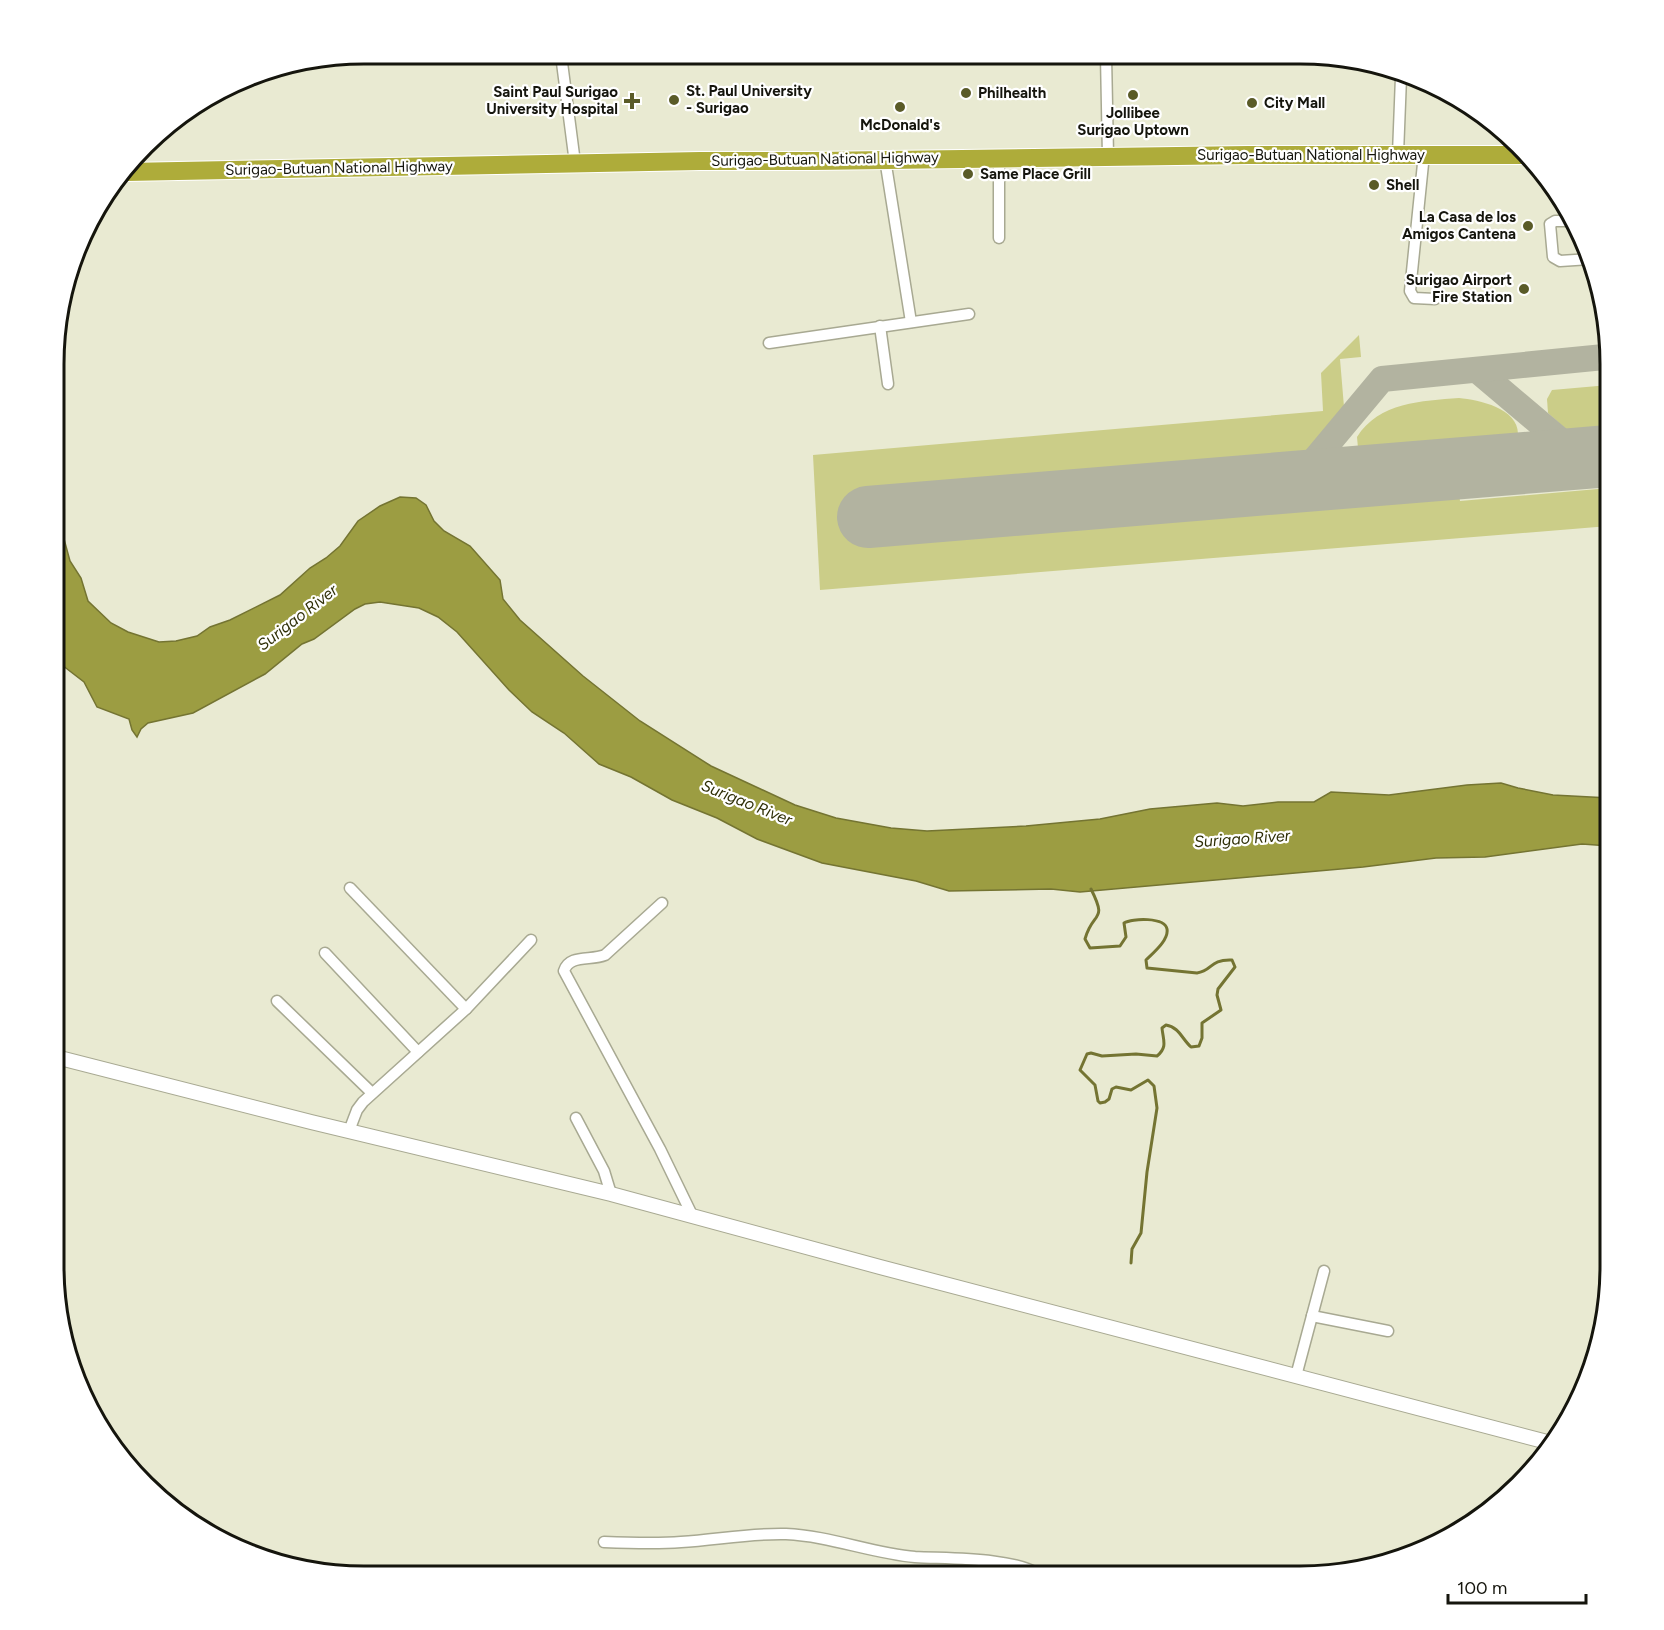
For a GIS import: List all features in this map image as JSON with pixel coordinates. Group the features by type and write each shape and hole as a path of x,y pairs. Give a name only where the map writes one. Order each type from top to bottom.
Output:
{"highway":[{"name":"Surigao-Butuan National Highway","path":"135,172 1108,156 1515,155"}],"street":[{"path":"562,64 575,163"},
{"path":"1106,64 1108,156"},
{"path":"1398,154 1401,82"},
{"path":"1424,154 1410,291 1414,298 1436,299"},
{"path":"999,158 999,238"},
{"path":"885,159 911,322"},
{"path":"1562,220 1551,224 1553,257 1555,260 1581,259"},
{"path":"769,343 969,314"},
{"path":"880,326 888,384"},
{"path":"350,888 466,1009"},
{"path":"662,903 605,956 573,960 566,965 564,970 660,1149 692,1215"},
{"path":"349,1131 357,1110 372,1093 466,1009 531,940"},
{"path":"326,953 418,1052"},
{"path":"277,1001 372,1093"},
{"path":"64,1059 611,1194 1542,1441"},
{"path":"576,1118 604,1171 611,1194"},
{"path":"1296,1376 1324,1271"},
{"path":"1312,1316 1388,1331"},
{"path":"604,1542 662,1544 740,1535 786,1534 830,1539 897,1555 978,1560 1018,1566"}],"green space":[{"path":"1359,335 1361,357 1340,359 1344,407 1300,459 866,494 870,543 1459,494 1460,501 1600,489 1600,527 820,590 813,455 1323,411 1321,373"},
{"path":"1600,386 1600,428 1567,430 1548,413 1547,399 1552,390"},
{"path":"1459,398 1486,403 1505,412 1512,418 1518,434 1456,439 1456,446 1366,453 1358,448 1357,437 1366,425 1389,410 1416,402"}],"water":[{"name":"Surigao River","path":"400,497 416,498 426,505 434,521 444,531 470,546 500,580 503,599 520,620 583,676 640,721 711,766 795,805 836,818 891,828 927,831 1026,826 1100,819 1150,809 1217,803 1243,806 1278,802 1314,802 1331,792 1389,795 1501,783 1553,795 1600,798 1600,845 1582,844 1485,857 1436,858 1363,867 1080,892 1051,889 949,891 916,881 822,863 757,839 717,818 672,800 631,777 599,764 564,733 532,712 457,632 438,617 419,608 380,602 365,604 314,639 302,644 265,674 193,713 148,723 137,737 129,719 97,707 84,682 64,667 64,539 70,561 81,578 88,601 111,623 128,632 159,642 176,641 197,636 210,627 230,620 280,595 310,568 340,546 358,521 380,506"}],"waterway":[{"path":"1091,889 1099,912 1085,939 1090,948 1120,946 1126,937 1124,923 1128,921 1155,921 1165,925 1167,933 1160,946 1146,960 1147,968 1197,973 1225,960 1232,960 1235,967 1218,989 1217,995 1221,1010 1202,1023 1202,1038 1199,1046 1191,1047 1177,1031 1166,1025 1162,1028 1163,1050 1157,1056 1136,1054 1102,1056 1091,1053 1087,1054 1080,1070 1095,1085 1100,1103 1109,1099 1112,1089 1116,1087 1131,1090 1148,1080 1154,1086 1157,1108 1141,1233 1132,1249 1131,1263"}],"taxiway":[{"path":"1296,482 1382,379 1600,357"},
{"path":"1477,370 1581,458"}],"runway":[{"path":"868,517 1600,457"}],"place":[{"name":"Philhealth","path":"966,93"},
{"name":"Jollibee Surigao Uptown","path":"1133,95"},
{"name":"St. Paul University - Surigao","path":"674,100"},
{"name":"Saint Paul Surigao University Hospital","path":"632,101"},
{"name":"City Mall","path":"1252,103"},
{"name":"McDonald's","path":"900,107"},
{"name":"Same Place Grill","path":"968,174"},
{"name":"Shell","path":"1374,185"},
{"name":"La Casa de los Amigos Cantena","path":"1528,226"},
{"name":"Surigao Airport Fire Station","path":"1524,289"}]}
